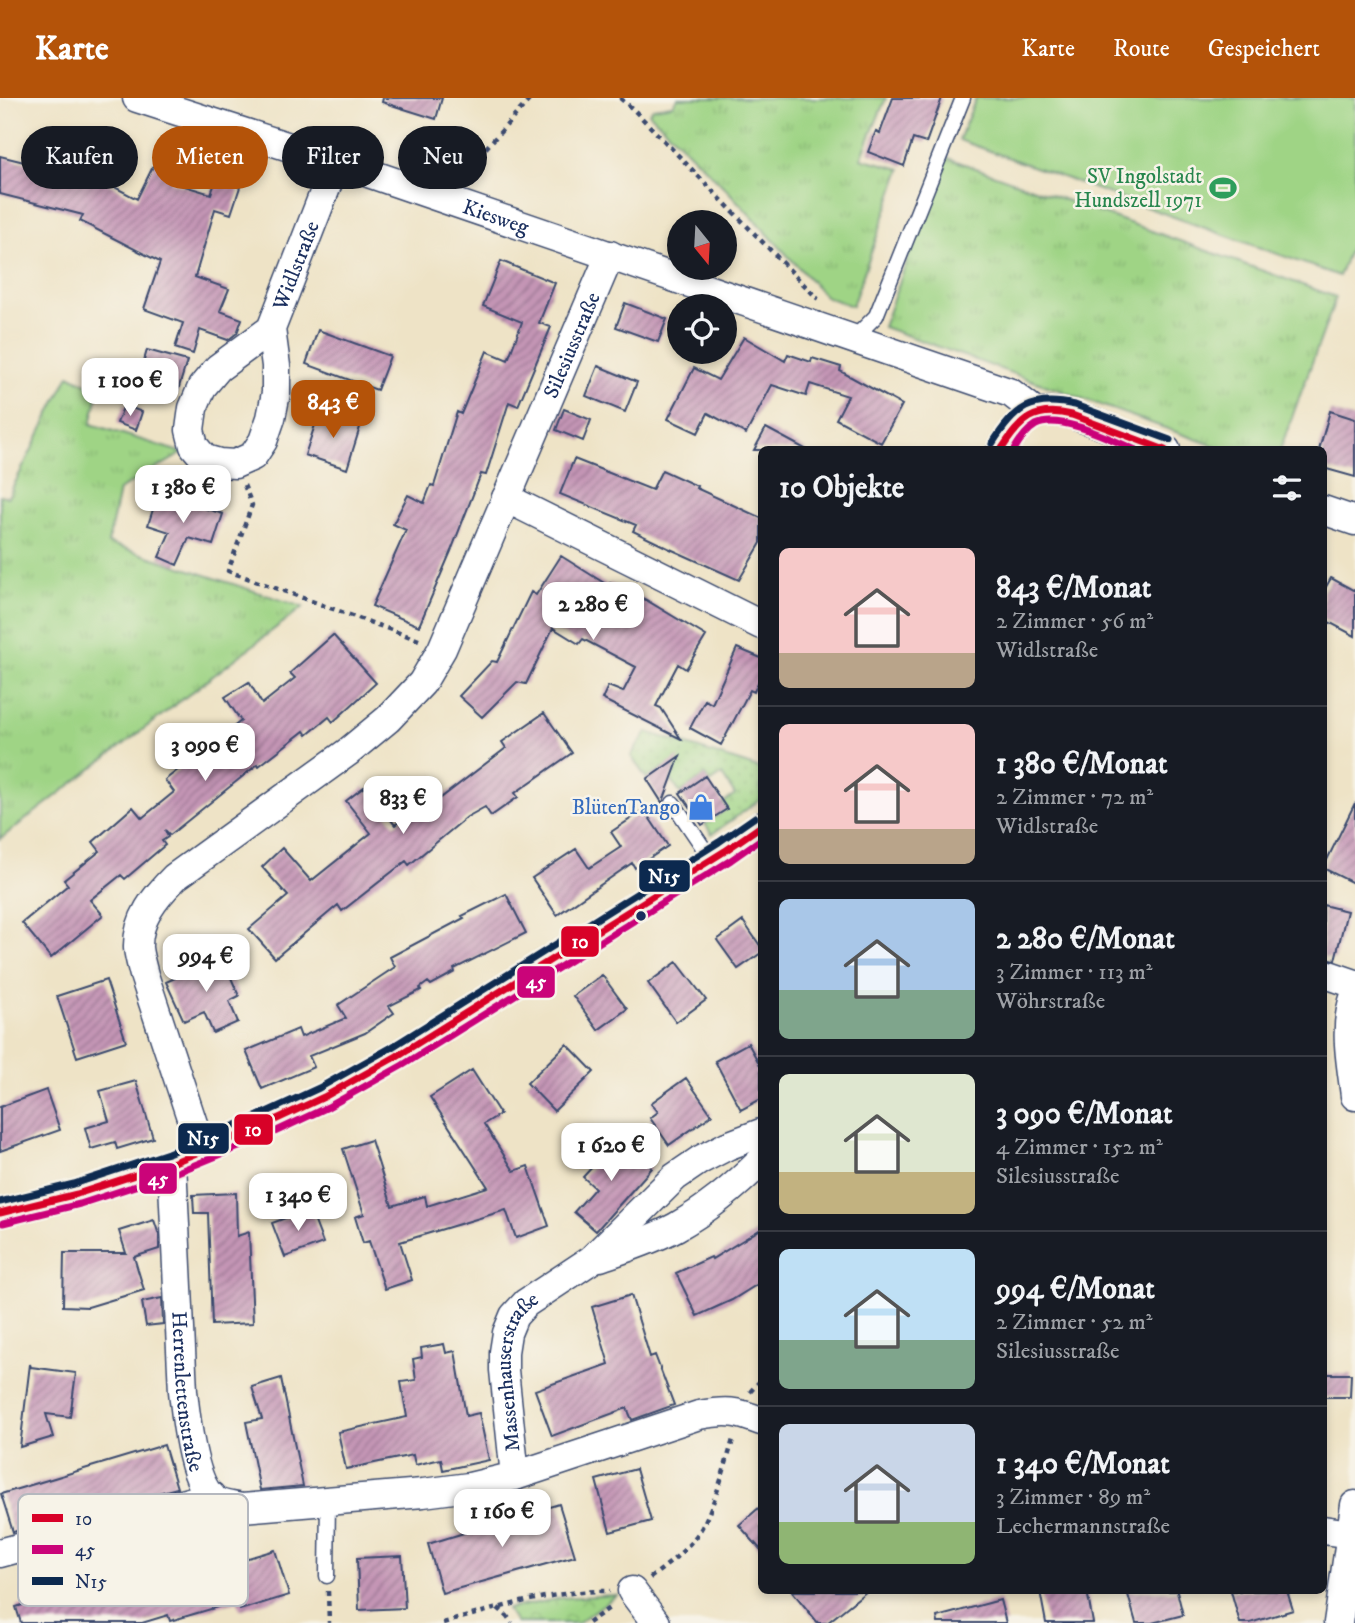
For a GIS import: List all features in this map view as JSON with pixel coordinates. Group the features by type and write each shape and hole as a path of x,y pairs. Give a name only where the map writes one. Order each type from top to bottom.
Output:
{"street":[{"name":"Kiesweg","path":"137,98 282,145"},
{"name":"Kiesweg","path":"384,178 1011,393 1037,413"},
{"name":"Widlstraße","path":"271,328 218,368 202,387 193,408 190,430 194,446 205,458 219,463 236,464 253,456 263,441 276,393 271,328 325,189"},
{"name":"Silesiusstraße","path":"202,1151 144,975 138,950 144,916 157,895 175,877 348,752 388,719 422,683 442,649 610,255"},
{"path":"1003,446 1010,433 1021,422 1037,413 1052,410 1070,414 1155,446"},
{"path":"506,498 758,624"},
{"path":"1327,511 1355,521"},
{"path":"0,1213 77,1194 172,1163 324,1097 397,1056 758,828"},
{"path":"1327,974 1355,984"},
{"path":"1355,995 1350,1009 1348,1038 1355,1096"},
{"name":"Massenhauserstraße","path":"515,1476 504,1370 507,1333 513,1316 526,1303 591,1260 675,1177 727,1146 758,1134"},
{"name":"Herrenlettenstraße","path":"172,1163 183,1391 198,1473 209,1494"},
{"name":"Massenhauserstraße","path":"591,1260 675,1227 705,1209 758,1164"},
{"name":"Herrenlettenstraße","path":"248,1507 469,1487 515,1476 699,1415 719,1411 750,1417"},
{"path":"1338,1623 1348,1593 1355,1505"},
{"path":"1327,1531 1351,1534"},
{"path":"0,1553 18,1548"},
{"path":"632,1591 656,1623"}],"lane":[{"path":"846,336 876,316 963,98"},
{"path":"673,803 711,859"},
{"path":"327,1576 328,1500"}],"path":[{"path":"441,197 531,98"},
{"path":"620,98 720,196 829,310 846,336"},
{"path":"236,464 252,505 228,571 442,649"},
{"path":"588,1623 666,1566 685,1549 701,1528 750,1417 746,1398 758,1384"},
{"path":"327,1576 328,1623"},
{"path":"443,1623 565,1593 632,1591"},
{"path":"498,1608 512,1623"}],"green space":[{"path":"678,98 886,98 861,158 901,169 852,306 826,297 727,190 649,113 653,108 672,105"},
{"name":"SV Ingolstadt Hundszell 1971","path":"976,98 1355,98 1355,235 1339,276 959,140"},
{"path":"945,157 1336,297 1281,446 1215,446 883,327"},
{"path":"69,375 99,390 91,424 183,453 119,490 108,543 303,607 0,839 0,495 8,497"},
{"path":"647,732 758,768 758,801 712,834 705,824 726,809 723,803 735,795 722,775 710,783 705,776 680,793 663,768 647,779 631,756"},
{"path":"617,1595 577,1623 516,1623 507,1609 561,1598"}],"building":[{"path":"383,98 442,98 436,119 382,102"},
{"path":"893,98 942,98 926,143 913,139 904,166 868,152 876,131 880,133"},
{"path":"0,156 21,161 21,189 118,189 137,199 152,168 152,189 194,189 211,194 213,189 239,189 231,214 215,209 195,277 229,289 220,311 242,319 237,333 228,340 200,330 193,354 175,348 183,323 144,309 160,262 80,221 83,215 0,194"},
{"path":"501,261 555,283 539,323 551,327 518,406 509,402 486,475 481,474 419,626 372,606 406,530 393,524 408,495 424,503 431,485 434,486 457,412 461,414 487,351 508,360 522,322 483,306"},
{"path":"625,303 667,319 658,342 616,327"},
{"path":"318,330 390,356 377,390 306,364"},
{"path":"744,337 785,361 788,354 811,362 812,358 841,367 840,371 902,405 881,443 836,419 848,396 810,384 806,396 772,385 746,434 708,413 698,433 668,419 694,368 718,380 728,364 737,364 737,349"},
{"path":"147,350 187,361 175,400 136,389"},
{"path":"598,366 637,382 625,412 586,396"},
{"path":"124,405 142,412 136,430 117,423"},
{"path":"564,409 591,420 583,441 556,430"},
{"path":"320,410 361,424 347,469 305,455"},
{"path":"1330,411 1355,419 1355,477 1327,469 1327,446 1320,446"},
{"path":"766,428 800,446 758,446 758,450 754,450"},
{"path":"574,459 652,490 662,470 758,517 758,548 739,580 633,531 636,525 560,494"},
{"path":"158,494 223,514 213,545 189,538 177,565 159,557 170,532 148,525"},
{"path":"561,556 609,586 610,583 646,600 706,636 686,669 678,664 656,706 661,708 681,739 602,699 608,686 623,692 636,667 583,639 579,644 553,628 526,684 517,682 482,717 459,696 492,661 497,662 531,592 536,595"},
{"path":"1331,578 1355,591 1355,636 1327,621 1327,585"},
{"path":"333,635 376,683 333,722 329,717 307,735 304,731 259,766 258,764 170,835 165,830 168,837 162,841 165,845 125,879 121,875 90,900 103,915 51,958 22,923 68,885 64,880 100,851 93,842 133,807 142,818 174,792 165,780 241,721 225,697 249,682 262,704 295,678 290,673"},
{"path":"737,648 758,657 758,683 754,692 750,690 721,745 690,728 705,700 712,704"},
{"path":"544,713 572,753 515,793 518,797 491,816 485,807 467,817 409,865 406,861 342,911 338,905 275,958 249,929 288,896 262,867 282,848 311,881 371,833 346,801 364,787 395,825 424,801 429,807 506,748 502,742"},
{"path":"680,756 664,799 663,804 647,779"},
{"path":"705,776 727,809 702,825 680,793"},
{"path":"1355,803 1355,884 1327,870 1327,860"},
{"path":"644,810 668,846 635,868 632,863 557,915 532,878 576,849 589,868 621,847 611,832"},
{"path":"506,894 526,933 454,969 455,972 431,985 428,982 421,990 389,1006 394,1013 365,1033 309,1056 314,1067 262,1089 246,1051 298,1029 301,1037 346,1018 338,1005 395,967 390,957"},
{"path":"1327,906 1347,911 1335,960 1327,958"},
{"path":"743,921 758,943 758,955 738,969 717,940"},
{"path":"222,957 239,996 229,1001 238,1022 213,1033 204,1012 184,1021 166,982"},
{"path":"677,962 706,1000 676,1022 648,983"},
{"path":"602,975 627,1009 598,1030 573,996"},
{"path":"106,980 126,1041 77,1057 57,996"},
{"path":"748,1043 758,1061 758,1101 741,1110 715,1061"},
{"path":"567,1044 594,1072 554,1111 527,1083"},
{"path":"472,1070 500,1114 484,1124 514,1171 528,1166 549,1226 516,1238 506,1210 400,1242 412,1280 385,1289 369,1241 363,1243 355,1217 364,1214 343,1149 371,1140 392,1206 425,1196 427,1206 488,1187 430,1097"},
{"path":"686,1078 712,1115 669,1145 650,1118 658,1112 651,1103"},
{"path":"136,1081 153,1138 117,1149 115,1142 91,1149 85,1128 109,1121 100,1091"},
{"path":"46,1090 60,1130 0,1151 0,1107"},
{"path":"619,1138 652,1168 596,1231 574,1212 595,1188 583,1177"},
{"path":"236,1193 237,1236 249,1232 253,1323 212,1325 208,1213 194,1213 193,1195"},
{"path":"310,1209 323,1243 285,1257 272,1223"},
{"path":"154,1220 159,1235 159,1249 134,1257 144,1290 88,1307 63,1306 64,1253 126,1253 119,1231"},
{"path":"758,1231 758,1284 732,1300 697,1316 676,1273 711,1257 712,1259"},
{"path":"631,1295 650,1357 655,1355 674,1405 632,1420 627,1408 552,1436 535,1390 609,1364 592,1307"},
{"path":"162,1298 163,1324 146,1326 142,1302"},
{"path":"444,1344 446,1353 455,1351 466,1416 479,1413 489,1460 443,1470 441,1459 415,1465 413,1455 346,1469 338,1432 407,1417 401,1382 416,1380 413,1359 422,1357 421,1348"},
{"path":"30,1364 31,1367 76,1373 70,1417 46,1414 53,1437 20,1447"},
{"path":"1327,1374 1351,1374 1350,1397 1327,1397"},
{"path":"281,1378 303,1486 260,1490 246,1422 262,1419 252,1387"},
{"path":"164,1445 177,1488 155,1494 18,1494 18,1531 13,1532 1,1494"},
{"path":"636,1469 651,1521 610,1532 596,1480"},
{"path":"559,1504 575,1556 442,1593 428,1544"},
{"path":"758,1509 758,1547 739,1525"},
{"path":"275,1550 289,1595 240,1610 239,1606 248,1606 248,1558"},
{"path":"402,1556 405,1608 359,1610 357,1558"},
{"path":"794,1594 863,1594 827,1623 818,1623"},
{"path":"1041,1594 1088,1594 1093,1623 1046,1623"},
{"path":"1128,1594 1178,1594 1183,1615 1152,1623 1136,1623"},
{"path":"1232,1594 1288,1594 1293,1610 1250,1623 1240,1623"},
{"path":"1000,1600 1006,1623 938,1623 937,1617"},
{"path":"221,1606 170,1621 168,1615 142,1623 21,1623 16,1607"}],"transit line":[{"name":"N15","path":"992,444 1017,413 1035,403 1047,402 1075,405 1170,440"},
{"name":"10","path":"1004,446 1022,423 1048,412 1072,415 1154,446"},
{"name":"45","path":"1017,446 1029,430 1046,422 1086,429 1126,446"},
{"name":"N15","path":"0,1202 74,1184 168,1153 319,1088 392,1047 755,817"},
{"name":"10","path":"0,1213 77,1194 172,1163 324,1097 397,1056 758,828"},
{"name":"45","path":"3,1223 80,1204 175,1173 328,1107 403,1065 758,841"}],"place":[{"name":"SV Ingolstadt Hundszell 1971","path":"1223,188"},
{"name":"BlütenTango","path":"701,807"}]}
